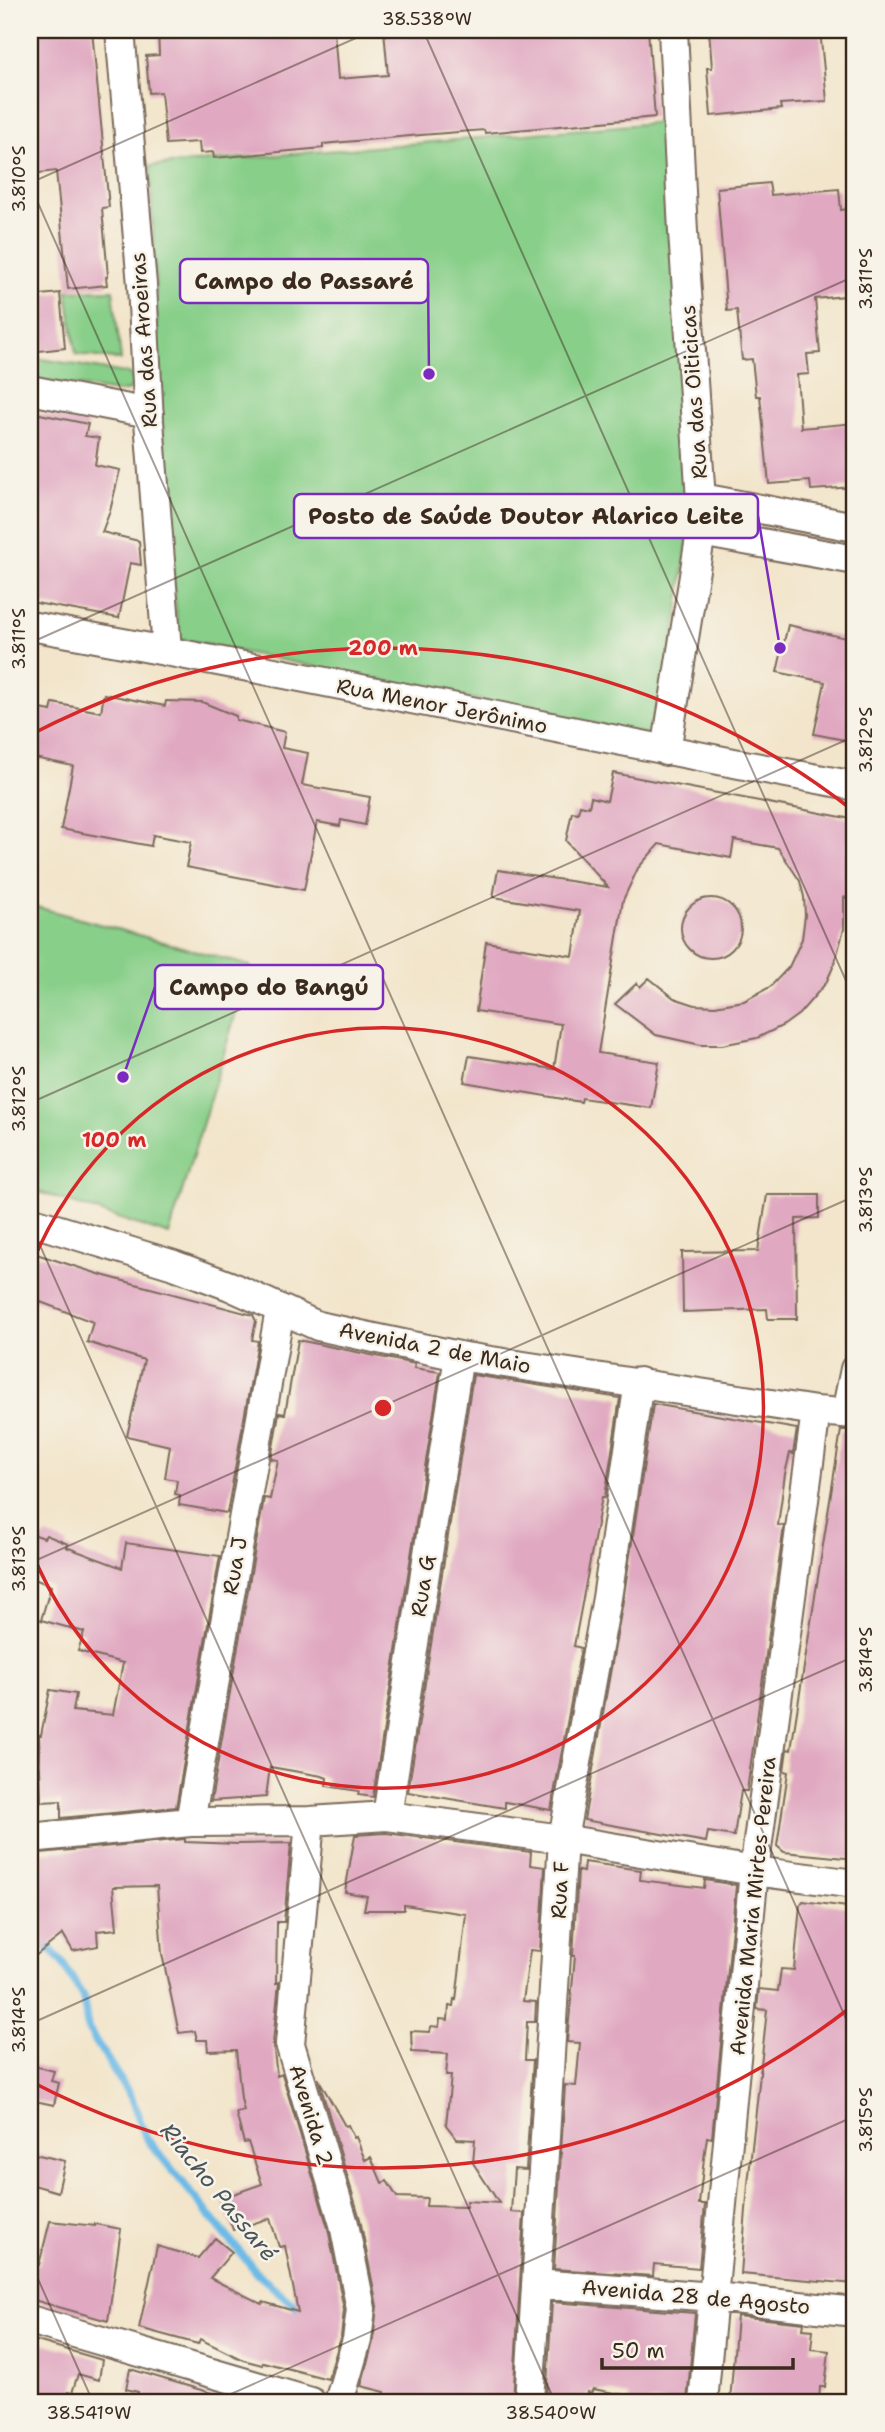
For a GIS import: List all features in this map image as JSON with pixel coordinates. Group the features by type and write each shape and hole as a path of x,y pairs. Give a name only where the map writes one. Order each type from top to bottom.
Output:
{"street":[{"name":"Rua das Aroeiras","path":"120,30 142,285 167,650"},
{"name":"Rua das Oiticicas","path":"666,751 701,532 702,498 683,232 673,30"},
{"path":"30,390 149,414"},
{"path":"702,498 855,527"},
{"path":"701,532 855,560"},
{"name":"Rua Menor Jerônimo","path":"30,626 167,650 666,751 855,786"},
{"name":"Avenida 2 de Maio","path":"30,1221 174,1265 230,1286 318,1326 459,1356 816,1411 851,1414"},
{"name":"Rua J","path":"190,1822 280,1310"},
{"name":"Rua G","path":"387,1816 459,1356"},
{"path":"851,1414 855,1369"},
{"name":"Rua F","path":"529,2402 563,1839 607,1598 639,1382"},
{"name":"Avenida Maria Mirtes Pereira","path":"703,2402 754,1871 816,1411"},
{"path":"30,1838 190,1822 310,1821 387,1816 563,1839 754,1871 855,1884"},
{"name":"Avenida 2","path":"310,1821 290,2044 344,2224 361,2309 362,2321 339,2402"},
{"name":"Avenida 28 de Agosto","path":"536,2284 715,2297 855,2312"},
{"path":"30,2320 259,2394 311,2402"}],"green space":[{"path":"666,120 693,502 660,737 178,639 161,412 150,166"},
{"path":"113,290 121,360 76,354 67,291"},
{"path":"30,357 131,374 133,383 130,390 118,392 33,379"},
{"path":"30,905 250,966 169,1235 30,1189"}],"building":[{"path":"30,30 92,30 109,207 102,208 107,285 68,289 56,171 30,174"},
{"path":"158,30 334,30 338,79 388,75 384,30 648,30 655,117 485,133 484,130 323,144 323,148 214,158 213,152 200,153 199,142 166,144 161,92 149,93 146,56 159,55"},
{"path":"709,30 820,30 827,101 780,104 781,109 711,116 707,68 712,68"},
{"path":"769,183 771,195 839,189 841,210 855,208 855,295 815,299 820,353 807,354 809,374 797,375 801,428 855,423 855,487 811,490 810,481 769,484 760,396 756,396 752,359 742,360 737,310 727,311 717,188"},
{"path":"60,293 65,348 30,352 30,296"},
{"path":"30,412 88,424 85,436 99,438 95,465 120,470 102,532 139,541 141,565 130,563 119,618 30,602 30,477 35,451 30,450"},
{"path":"788,625 855,640 855,742 814,734 825,682 777,672"},
{"path":"104,694 165,706 166,701 202,702 236,716 236,720 285,732 282,748 308,753 302,785 370,797 365,825 341,820 340,826 317,822 304,890 186,867 191,842 153,835 151,846 61,829 73,766 30,757 30,707 51,711 53,703 101,712"},
{"path":"613,773 852,819 846,852 855,853 855,900 844,897 844,929 826,983 799,1014 784,1025 757,1038 722,1045 701,1045 656,1035 615,1004 637,983 640,987 649,978 674,998 695,1005 715,1006 744,1001 770,987 789,967 802,939 805,915 800,881 778,848 734,840 731,858 659,844 638,868 623,900 598,1053 659,1062 651,1108 582,1098 581,1102 464,1082 469,1056 554,1069 561,1024 476,1011 486,942 573,956 580,911 493,897 498,870 608,887 566,841 572,812 578,813 580,805 589,807 591,797 607,801"},
{"path":"705,898 717,898 736,911 741,928 739,940 728,953 717,958 705,958 686,945 681,934 681,922 694,903"},
{"path":"767,1195 819,1195 819,1218 796,1219 797,1319 768,1319 767,1309 683,1312 682,1252 758,1251"},
{"path":"30,1252 105,1276 253,1315 256,1321 252,1340 258,1341 227,1513 179,1505 180,1495 175,1494 177,1480 165,1478 170,1446 127,1436 144,1360 87,1342 93,1322 30,1298"},
{"path":"298,1340 415,1364 414,1368 440,1372 373,1797 358,1795 359,1791 326,1786 327,1778 322,1776 270,1767 266,1797 211,1801 264,1498 270,1499 278,1460 271,1459 279,1413 285,1414"},
{"path":"473,1375 620,1398 605,1497 602,1497 574,1646 581,1648 551,1810 505,1802 505,1808 408,1792"},
{"path":"653,1404 797,1429 793,1454 790,1453 785,1474 778,1525 784,1526 747,1791 741,1791 734,1836 708,1832 706,1842 584,1820 623,1601"},
{"path":"841,1430 855,1430 855,1757 849,1796 855,1797 855,1859 784,1852 777,1846 788,1772 784,1771 787,1749 791,1750"},
{"path":"30,1533 44,1538 46,1535 68,1544 66,1547 122,1568 126,1543 220,1556 176,1807 61,1818 61,1801 41,1802 39,1735 50,1690 76,1694 73,1711 113,1715 123,1663 78,1651 84,1632 41,1620 51,1586 30,1577"},
{"path":"386,1833 531,1852 530,1865 545,1867 540,1951 530,1950 523,2001 536,2002 535,2022 527,2022 525,2060 533,2060 526,2170 514,2169 511,2212 524,2213 513,2402 382,2402 385,2392 361,2386 373,2342 377,2306 360,2219 318,2078 345,2126 348,2125 354,2138 356,2137 365,2160 371,2157 382,2183 387,2181 397,2197 427,2198 426,2206 466,2207 467,2201 499,2203 473,2163 475,2140 457,2139 446,2125 451,2076 446,2076 448,2054 412,2052 411,2031 430,2032 431,2026 439,2027 440,2019 448,2020 449,2006 453,2006 454,1999 456,2000 466,1914 404,1905 404,1910 364,1910 367,1896 345,1892 355,1835"},
{"path":"185,1839 185,1842 238,1844 291,1843 284,1922 277,1922 276,1983 279,1982 273,2043 277,2076 282,2074 328,2228 344,2310 341,2337 328,2379 263,2362 262,2365 243,2360 200,2339 198,2344 139,2328 157,2246 198,2258 215,2238 232,2252 210,2278 262,2304 263,2302 298,2312 285,2246 279,2247 270,2218 233,2230 222,2198 262,2184 248,2142 244,2143 236,2113 244,2111 236,2050 208,2051 207,2040 197,2040 195,2031 179,2033 162,1954 157,1886 113,1887 117,1929 97,1931 98,1946 73,1951 63,1934 30,1960 30,1854"},
{"path":"584,1862 641,1870 640,1880 704,1888 705,1880 736,1885 712,2138 707,2137 699,2204 705,2204 699,2268 654,2264 653,2276 554,2269 565,2085 576,2086 580,2043 567,2042 575,1956 578,1871 583,1872"},
{"path":"803,1901 855,1908 855,2284 741,2274 767,2010 757,2009 759,1989 778,1991 781,1969 794,1970 800,1905"},
{"path":"34,2066 54,2071 51,2081 59,2083 54,2105 30,2100"},
{"path":"30,2153 65,2161 58,2192 30,2184"},
{"path":"50,2221 121,2229 108,2321 30,2299 30,2262 39,2265"},
{"path":"552,2302 695,2313 687,2402 628,2402 629,2396 593,2389 591,2393 588,2392 585,2402 546,2402"},
{"path":"737,2316 804,2323 803,2329 813,2330 811,2349 829,2351 825,2387 820,2387 819,2402 730,2402"},
{"path":"30,2339 102,2360 99,2380 78,2374 72,2393 68,2392 64,2402 30,2402"},
{"path":"130,2369 225,2397 224,2402 135,2402 138,2392 126,2389"}],"waterway":[{"name":"Riacho Passaré","path":"30,1928 62,1962 83,1997 88,2029 131,2097 146,2138 258,2274 305,2314"}],"place":[{"name":"Campo do Passaré","path":"429,374"},
{"name":"Posto de Saúde Doutor Alarico Leite","path":"780,648"},
{"name":"Campo do Bangú","path":"123,1077"}]}
